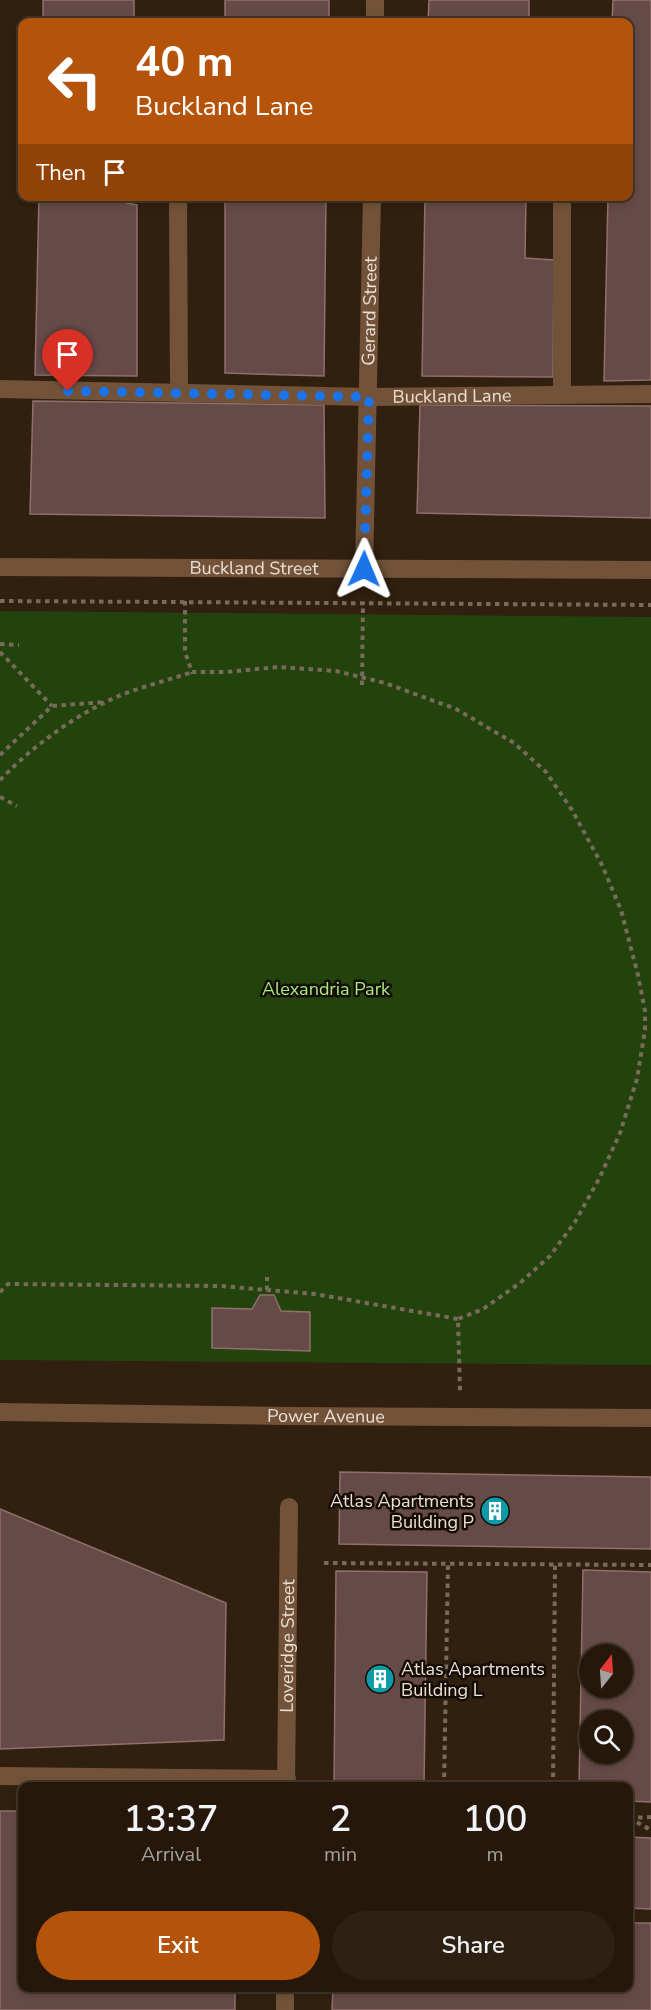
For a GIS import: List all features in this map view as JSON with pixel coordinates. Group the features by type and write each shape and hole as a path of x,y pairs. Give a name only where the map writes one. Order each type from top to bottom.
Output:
{"street":[{"path":"375,0 375,18"},
{"path":"178,201 179,393"},
{"name":"Gerard Street","path":"364,569 372,201"},
{"path":"562,201 562,394"},
{"name":"Buckland Lane","path":"0,389 369,397 651,394"},
{"name":"Buckland Street","path":"0,567 651,570"},
{"name":"Power Avenue","path":"0,1412 651,1418"},
{"name":"Loveridge Street","path":"286,1782 289,1507"},
{"path":"0,1776 245,1782"},
{"path":"285,1992 285,2010"}],"path":[{"path":"0,601 651,605"},
{"path":"185,601 185,652 192,672"},
{"path":"362,685 363,602"},
{"path":"0,644 19,645"},
{"path":"0,652 52,706"},
{"path":"0,780 66,723 121,695 192,672 226,672 278,667 336,672 385,682 456,709 513,743 546,772 572,810 592,846 621,910 645,1011 637,1079 620,1133 600,1177 575,1222 550,1256 520,1283 483,1309 458,1319 315,1294 221,1286 8,1284 0,1287"},
{"path":"0,755 52,706 108,702"},
{"path":"0,797 17,806"},
{"path":"645,1021 651,1021"},
{"path":"267,1277 267,1290"},
{"path":"0,1292 8,1284"},
{"path":"458,1319 461,1416"},
{"path":"324,1563 651,1565"},
{"path":"444,1782 448,1564"},
{"path":"553,1782 555,1565"},
{"path":"633,1818 651,1817"},
{"path":"633,1820 651,1830"}],"green space":[{"name":"Alexandria Park","path":"0,611 651,617 651,1365 0,1360"}],"building":[{"path":"43,0 134,0 134,18 43,18"},
{"path":"225,0 329,0 329,18 225,18"},
{"path":"429,0 529,0 529,18 428,18"},
{"path":"613,0 651,0 651,380 604,381 608,201 633,201 633,18 612,18"},
{"path":"39,201 126,201 126,203 137,205 137,376 35,375"},
{"path":"225,201 326,201 324,376 225,373"},
{"path":"425,201 526,201 525,258 554,260 553,377 422,376"},
{"path":"33,401 324,405 325,518 30,514"},
{"path":"420,405 651,406 651,518 417,513"},
{"path":"260,1295 274,1295 281,1311 310,1312 310,1351 212,1348 212,1308 252,1309"},
{"name":"Atlas Apartments Building P","path":"340,1472 651,1477 651,1549 339,1544"},
{"path":"0,1509 226,1603 224,1740 0,1749"},
{"path":"583,1570 651,1572 651,1802 633,1801 633,1782 579,1782 579,1764 633,1764 633,1710 580,1710 581,1698 633,1698 633,1644 582,1644"},
{"name":"Atlas Apartments Building L","path":"336,1571 427,1572 424,1782 334,1782"},
{"path":"0,1811 18,1811 18,1992 235,1992 235,2010 0,2010"},
{"path":"633,1837 651,1838 651,1909 633,1908"},
{"path":"633,1923 651,1923 651,2010 332,2010 333,1992 633,1992"}],"place":[{"name":"Atlas Apartments Building P","path":"495,1511"},
{"name":"Atlas Apartments Building L","path":"380,1679"}],"route":[{"path":"68,391 369,397 364,569"}]}
